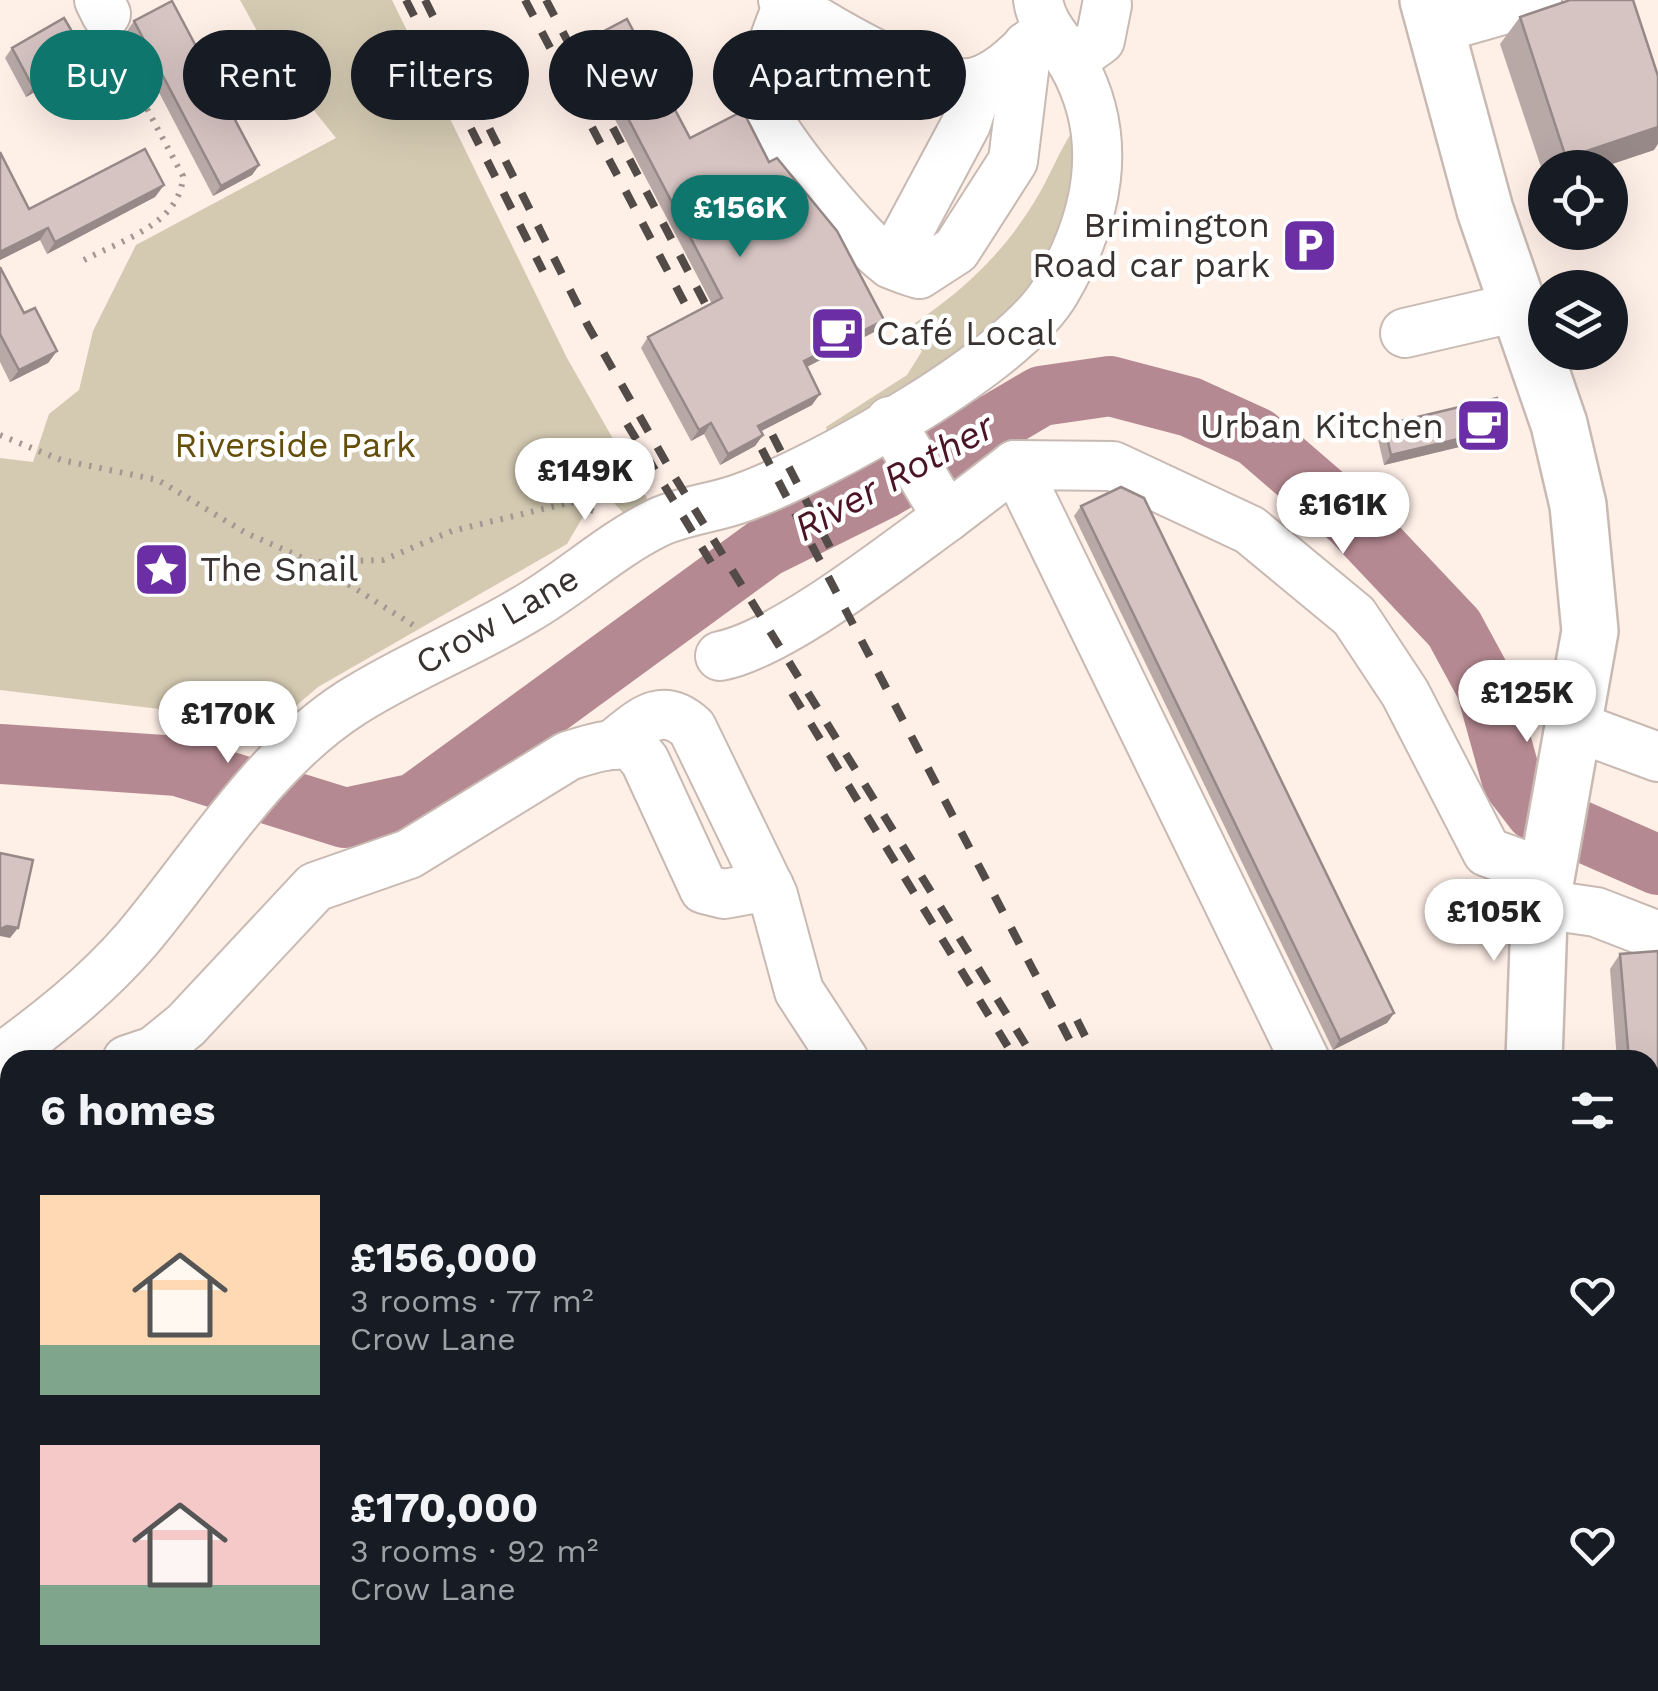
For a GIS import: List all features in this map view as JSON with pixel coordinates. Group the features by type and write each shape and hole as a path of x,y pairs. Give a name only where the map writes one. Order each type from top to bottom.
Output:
{"main road":[{"path":"1429,33 1559,424 1578,505 1590,631 1543,888 1535,1050"}],"street":[{"path":"1429,33 1538,0"},
{"path":"1046,34 1014,161 956,250 919,274 891,264 802,150 768,116 764,68 786,2 908,69 954,82 980,80 995,74 1046,34 1100,40 1106,5"},
{"name":"Crow Lane","path":"12,1050 78,1002 136,940 221,832 293,752 350,704 526,609 634,536 669,518 770,486 895,429 1030,327 1056,292 1096,197 1099,152 1092,106 1046,34"},
{"path":"891,264 966,124 980,80"},
{"path":"1405,334 1517,306"},
{"path":"895,429 944,512"},
{"path":"1016,465 1300,1050"},
{"path":"720,656 742,652 793,622 944,512 1016,465 1113,466 1250,530 1354,616 1405,693 1487,852 1543,888 1658,936"},
{"path":"1574,726 1658,758"},
{"path":"154,1050 186,1025 290,908 314,887 409,854 568,756 615,743 633,746 644,761 704,889 724,894 768,886 785,928 789,964 799,991 837,1050"}],"path":[{"path":"84,260 162,218 176,206 182,190 183,176 104,18"},
{"path":"0,435 61,460 158,480 246,533 312,562 451,649"},
{"path":"312,562 383,560 452,530 572,502 625,521 634,536"}],"green space":[{"name":"Riverside Park","path":"240,0 392,0 407,30 351,30 351,120 451,120 567,358 653,509 630,520 600,488 567,544 318,687 276,723 0,690 0,458 33,462 49,414 79,390 93,331 136,245 336,138 322,120 331,120 331,30 257,30"},
{"path":"1089,131 1075,211 1038,287 952,359 828,436 826,427 907,375 922,351 912,340 909,327 966,284 998,252 1039,194 1072,132"}],"building":[{"path":"1570,0 1633,0 1658,76 1658,127 1590,150 1563,150 1520,17"},
{"path":"172,1 187,30 183,30 183,114 163,76 163,30 139,30 134,21"},
{"path":"64,18 71,30 43,30"},
{"path":"627,19 633,30 606,30"},
{"path":"30,38 30,81 12,48"},
{"path":"186,120 235,120 259,165 221,186"},
{"path":"629,120 680,120 690,138 725,120 748,120 769,162 777,158 837,231 884,320 804,361 820,394 758,426 763,435 728,454 711,423 699,430 648,337 722,298"},
{"path":"145,149 164,185 55,242 48,228 0,252 0,152 29,209"},
{"path":"0,267 24,313 35,308 57,351 19,370 0,334"},
{"path":"1497,398 1504,428 1391,455 1384,425"},
{"path":"1121,487 1144,498 1394,1013 1340,1040 1081,506"},
{"path":"0,853 33,860 18,928 0,929"},
{"path":"1658,951 1658,1050 1628,1050 1620,954"}],"waterway":[{"name":"River Rother","path":"0,754 178,766 345,818 415,803 766,547 885,488 1041,396 1110,386 1190,407 1256,437 1351,519 1454,628 1486,687 1512,781 1535,811 1658,865"}],"railway":[{"path":"406,0 543,271"},
{"path":"425,0 588,326 671,471 1029,1050"},
{"path":"525,0 703,338"},
{"path":"546,0 720,332"},
{"path":"756,403 836,559"},
{"path":"745,417 1075,1050"},
{"path":"627,424 718,574"},
{"path":"792,693 1010,1050"},
{"path":"1077,1020 1092,1050"}],"place":[{"name":"Brimington Road car park","path":"1309,245"},
{"name":"Café Local","path":"837,333"},
{"name":"Urban Kitchen","path":"1483,426"},
{"name":"The Snail","path":"161,569"}]}
